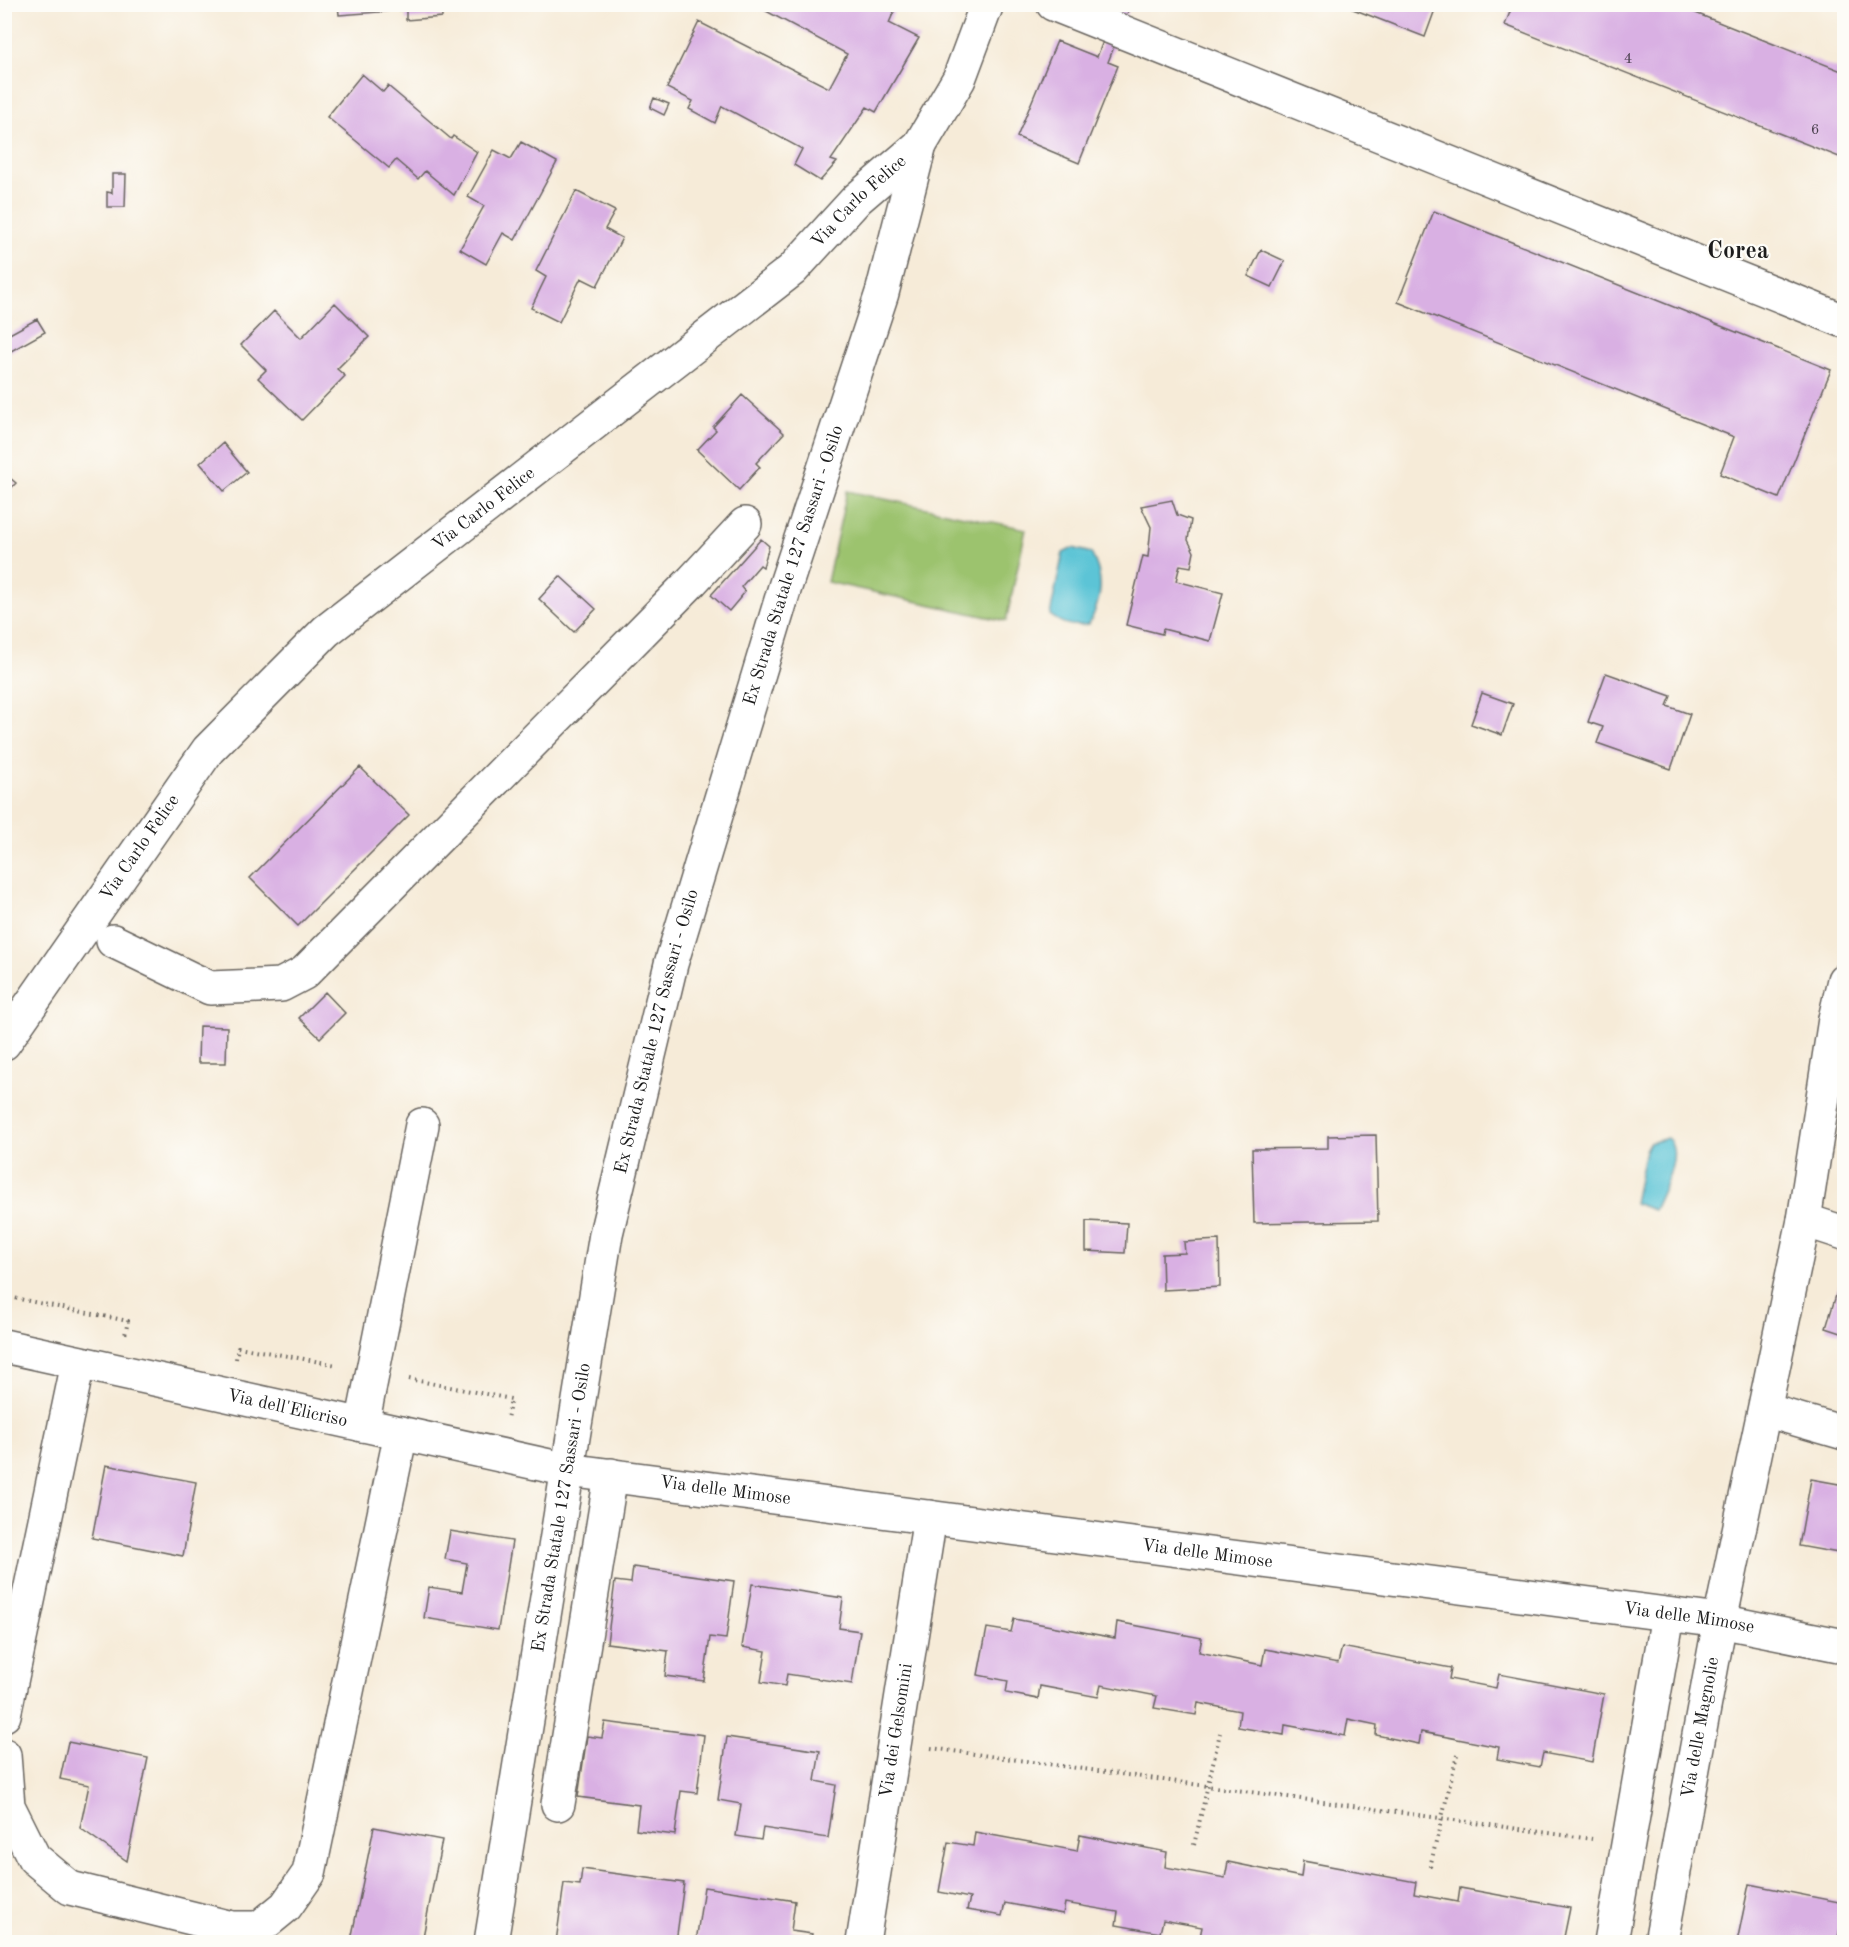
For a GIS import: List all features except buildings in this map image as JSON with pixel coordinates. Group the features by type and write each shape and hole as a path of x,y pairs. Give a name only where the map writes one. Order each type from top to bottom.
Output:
{"street":[{"name":"Via Carlo Felice","path":"4,1043 208,750 326,631 792,270 857,199 920,145 959,79 987,4"},
{"path":"1053,4 1845,321"},
{"name":"Ex Strada Statale 127 Sassari - Osilo","path":"491,1942 606,1234 671,964 784,587 882,292 920,145"},
{"path":"113,942 210,988 280,985 304,973 692,581 745,524"},
{"name":"Via delle Magnolie","path":"1661,1942 1720,1621 1804,1220 1840,1021 1845,980"},
{"path":"362,1425 422,1125"},
{"path":"1804,1220 1845,1233"},
{"name":"Via dell'Elicriso","path":"4,1346 568,1470"},
{"path":"4,1715 78,1363"},
{"path":"1765,1410 1845,1433"},
{"path":"4,1755 8,1806 34,1858 70,1888 232,1928 259,1928 286,1906 309,1873 401,1433"},
{"name":"Via delle Mimose","path":"568,1470 1720,1621 1845,1646"},
{"path":"558,1804 611,1475"},
{"name":"Via dei Gelsomini","path":"863,1942 930,1517"},
{"path":"1611,1942 1668,1615"}],"path":[{"path":"4,1296 128,1321 123,1341"},
{"path":"235,1364 238,1347 511,1399 506,1422"},
{"path":"1194,1845 1220,1733"},
{"path":"895,1742 1443,1816 1628,1844"},
{"path":"1430,1867 1457,1755"}],"green space":[{"path":"847,491 1026,529 1006,621 827,582"}],"water":[{"path":"1073,548 1091,553 1100,580 1097,606 1089,624 1068,624 1050,615 1063,553"},
{"path":"1667,1138 1674,1152 1673,1162 1654,1210 1634,1203 1645,1150 1649,1143"}],"district":[{"name":"Corea","path":"1738,252"}]}
